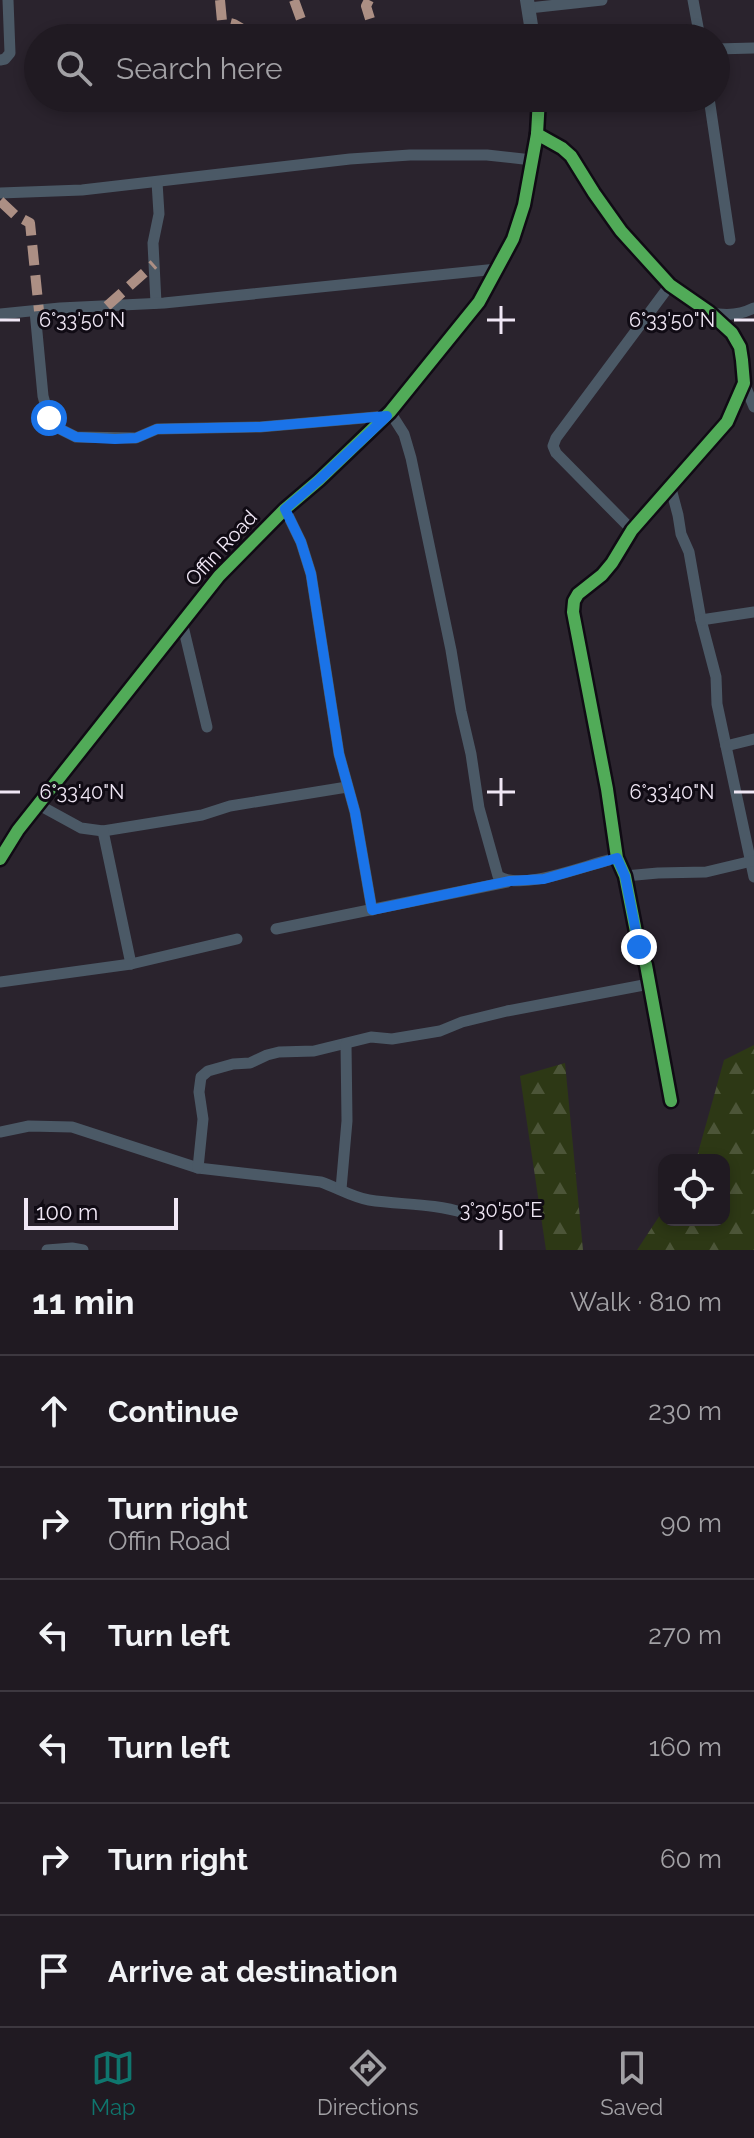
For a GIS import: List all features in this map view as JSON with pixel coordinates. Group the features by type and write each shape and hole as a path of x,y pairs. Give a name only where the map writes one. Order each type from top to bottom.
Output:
{"street":[{"path":"0,60 10,53 8,0"},
{"path":"531,24 528,4 602,0"},
{"path":"693,0 697,24"},
{"path":"730,49 754,48"},
{"name":"Offin Road","path":"0,859 18,830 219,576 285,509 388,414 479,302 513,239 524,205 538,112"},
{"path":"711,112 730,240"},
{"path":"537,134 571,156 621,231 670,285 709,312 732,333 740,347 744,383 754,407"},
{"path":"0,193 82,190 410,155 474,155 532,160"},
{"path":"156,303 153,243 159,214 157,182"},
{"path":"0,314 156,303 497,269"},
{"path":"632,530 566,464 553,446 670,285"},
{"path":"709,312 742,313 754,308"},
{"path":"35,311 43,396 49,418 58,428 76,437 136,438 157,429 260,427 388,414 404,434 411,458 471,754 479,808 498,876 510,881"},
{"path":"671,1101 625,876 617,858 573,612 574,601 585,586 602,575 632,530 727,422 744,383"},
{"path":"670,485 681,534 689,552 701,620 716,677 717,704 754,877"},
{"path":"285,509 301,542 311,574 339,754 355,812 372,910"},
{"path":"701,620 754,612"},
{"path":"182,622 207,727"},
{"path":"726,746 754,739"},
{"path":"39,805 81,828 103,831 347,787"},
{"path":"103,831 131,964"},
{"path":"276,929 510,881 544,879 617,858"},
{"path":"625,876 706,872 752,861"},
{"path":"0,982 131,964 237,939"},
{"path":"198,1168 203,1119 199,1092 201,1077 208,1071 250,1063 279,1052 314,1051 371,1037 392,1039 440,1031 507,1011 649,984"},
{"path":"341,1189 347,1121 346,1044"},
{"path":"0,1132 29,1126 72,1127 198,1168 321,1182 352,1196 370,1200 426,1205 464,1213"},
{"path":"47,1250 83,1250"}],"green space":[{"path":"754,1045 754,1250 637,1250 658,1218 658,1226 730,1226 730,1154 698,1154 724,1060"},
{"path":"565,1063 583,1250 546,1250 520,1076"}],"marked path":[{"path":"220,0 222,21 234,24"},
{"path":"294,0 303,24"},
{"path":"369,0 366,6 372,24"},
{"path":"0,201 15,215 30,223 39,311"},
{"path":"107,306 154,264"}],"cycle path":[{"path":"0,859 18,830 219,576 285,509 390,412 479,302 513,239 524,205 538,112"},
{"path":"537,134 571,156 621,231 670,285 709,312 732,333 740,347 742,360 744,383 727,422 632,530 602,575 578,594 574,601 573,612 617,858 625,876 639,947 646,965 671,1101"}],"route":[{"path":"49,418 58,428 76,437 115,439 136,438 157,429 260,427 387,416 285,509 301,542 311,574 339,754 355,812 372,910 510,881 544,879 617,858 625,876 639,947"}]}
